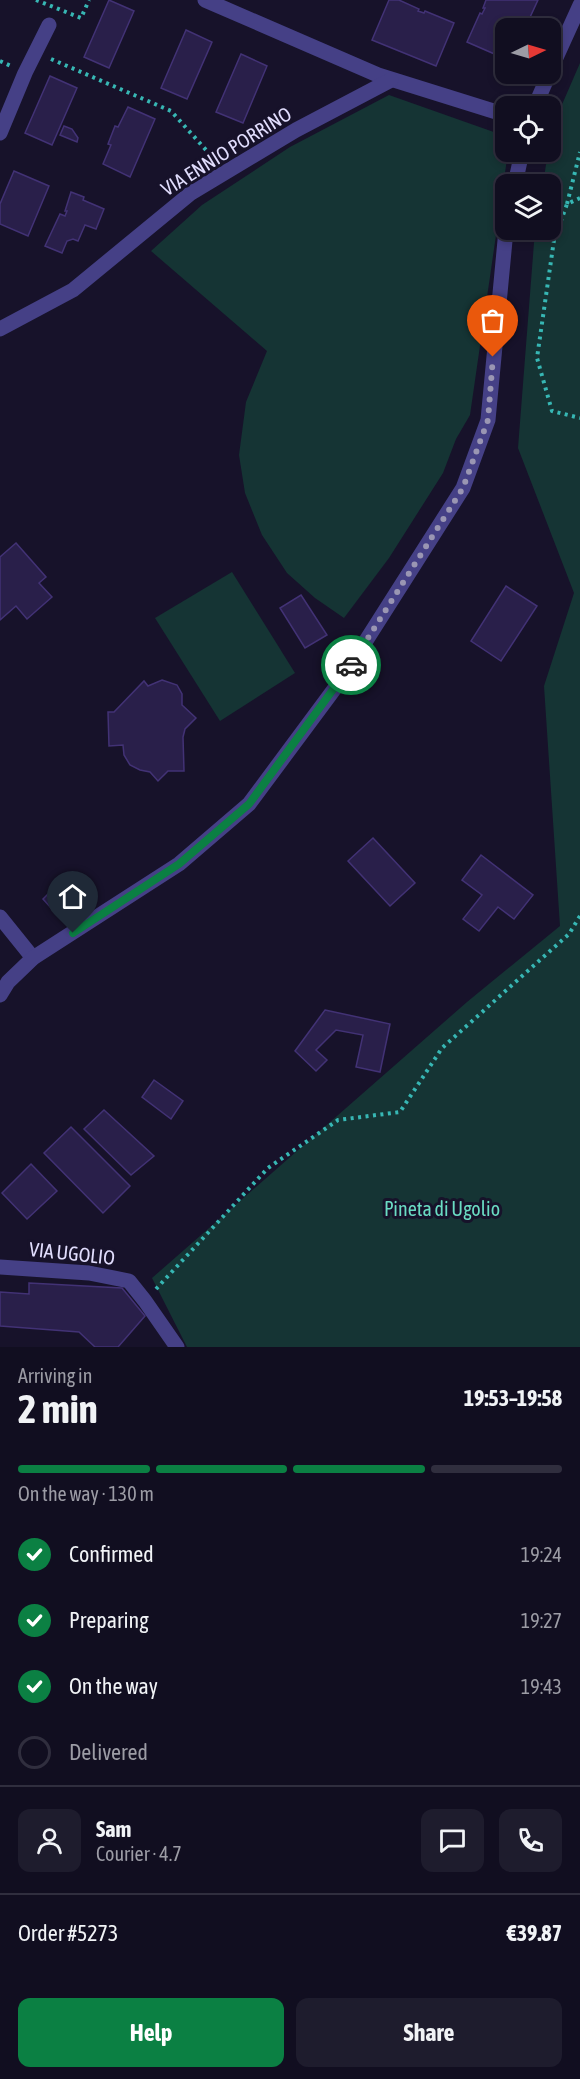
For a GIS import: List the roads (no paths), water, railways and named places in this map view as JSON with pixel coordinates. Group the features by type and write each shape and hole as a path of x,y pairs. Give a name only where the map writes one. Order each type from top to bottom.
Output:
{"street":[{"path":"205,0 392,81 495,112"},
{"path":"561,47 580,5"},
{"path":"0,133 25,73 49,25"},
{"name":"VIA ENNIO PORRINO","path":"0,329 74,290 191,193 296,130 392,81"},
{"path":"0,995 8,982 33,958 179,864 249,804 341,680 463,488 488,420 505,240"},
{"path":"0,917 33,958"},
{"name":"VIA UGOLIO","path":"0,1267 89,1273 129,1281 177,1347"}],"park label":[{"name":"Pineta di Ugolio","path":"442,1208"}]}
